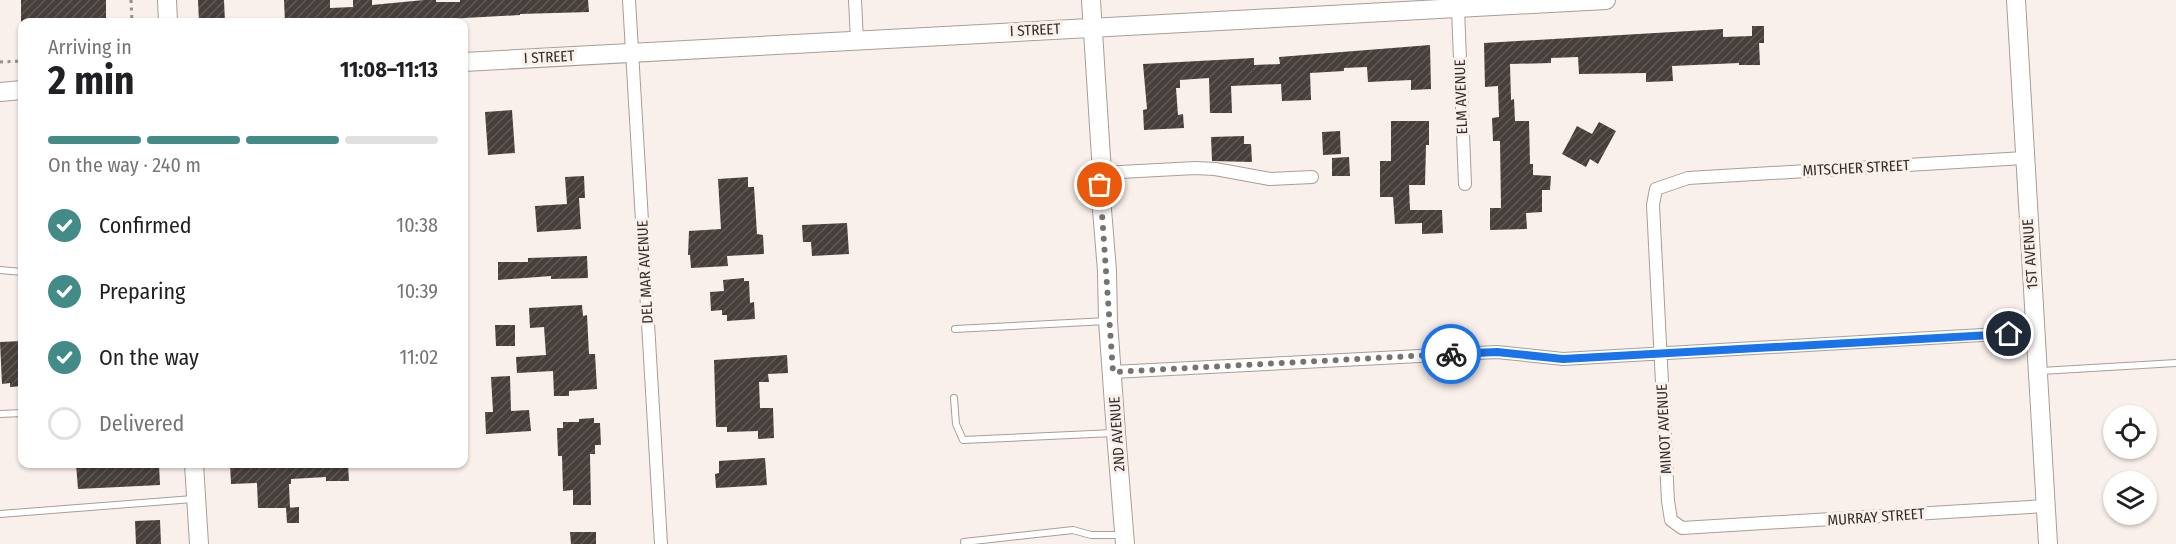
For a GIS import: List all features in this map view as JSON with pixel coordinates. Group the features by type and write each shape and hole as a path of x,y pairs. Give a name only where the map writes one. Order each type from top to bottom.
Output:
{"street":[{"path":"167,0 168,18"},
{"name":"DEL MAR AVENUE","path":"630,0 661,544"},
{"path":"855,0 857,41"},
{"name":"2ND AVENUE","path":"1091,0 1102,173 1100,185 1107,271 1108,321 1125,540"},
{"name":"I STREET","path":"468,62 1606,0"},
{"name":"1ST AVENUE","path":"2016,0 2048,544"},
{"name":"ELM AVENUE","path":"1458,9 1465,184"},
{"path":"0,92 18,90"},
{"name":"MITSCHER STREET","path":"1688,177 2024,158"},
{"path":"1102,173 1195,168 1270,179 1312,177"},
{"name":"MINOT AVENUE","path":"1688,177 1656,189 1653,205 1668,501 1671,520 1682,528 1707,527"},
{"path":"1113,372 1497,352 1563,359 2035,332"},
{"path":"194,468 199,544"},
{"name":"MURRAY STREET","path":"1707,527 2045,506"}],"lane":[{"path":"0,270 18,272"},
{"path":"955,329 1108,321"},
{"path":"2037,372 2176,363"},
{"path":"954,398 956,424 963,440 1116,433"},
{"path":"0,414 18,413"},
{"path":"0,514 196,499"},
{"path":"964,542 1073,530 1125,540"}],"path":[{"path":"131,0 132,18"},
{"path":"0,62 18,61"}],"building":[{"path":"21,0 106,0 106,18 21,18"},
{"path":"198,0 224,0 225,18 199,18"},
{"path":"284,0 330,0 330,8 353,7 353,0 372,0 372,5 424,0 460,2 460,0 588,0 589,12 465,18 285,18"},
{"path":"1752,26 1764,26 1764,43 1759,43 1760,65 1739,65 1739,63 1672,66 1673,81 1646,82 1646,73 1579,74 1578,57 1551,58 1551,63 1510,64 1511,100 1514,99 1515,121 1529,121 1530,164 1533,164 1533,175 1551,176 1550,190 1542,190 1542,212 1526,213 1527,229 1490,230 1490,208 1501,208 1500,141 1493,141 1492,118 1499,117 1498,86 1485,87 1484,43 1723,29 1723,37 1752,36"},
{"path":"1430,45 1431,89 1411,90 1411,80 1368,82 1367,67 1344,68 1344,71 1310,73 1311,100 1282,101 1281,84 1231,86 1232,113 1210,113 1209,78 1180,80 1180,88 1176,88 1178,115 1183,114 1184,128 1144,130 1143,110 1147,109 1143,64 1254,58 1254,65 1280,64 1279,57"},
{"path":"512,110 515,153 488,155 485,112"},
{"path":"1391,121 1429,121 1425,185 1409,185 1410,210 1442,210 1443,233 1422,234 1422,223 1395,224 1393,197 1380,197 1380,161 1391,161"},
{"path":"1599,122 1616,131 1598,164 1590,159 1586,167 1562,154 1577,126 1592,134"},
{"path":"1340,131 1341,154 1323,155 1322,132"},
{"path":"1244,136 1244,144 1251,144 1252,162 1212,161 1211,137"},
{"path":"1349,157 1350,176 1332,176 1332,158"},
{"path":"584,176 585,198 579,198 581,229 537,232 535,206 567,204 565,177"},
{"path":"748,177 748,187 754,187 757,234 763,235 764,254 727,256 728,266 691,268 690,255 688,255 689,231 721,229 718,179"},
{"path":"847,223 849,254 812,256 811,242 803,242 802,225"},
{"path":"587,256 588,278 551,279 551,276 498,280 498,262 528,262 528,258"},
{"path":"744,278 744,281 749,281 750,303 754,302 755,319 727,321 727,315 722,315 722,310 711,311 710,292 724,291 723,280"},
{"path":"582,305 583,316 587,315 589,354 595,354 597,389 569,391 569,396 554,396 553,371 517,373 516,357 546,355 544,327 530,328 529,308"},
{"path":"495,325 515,325 515,346 496,346"},
{"path":"18,341 18,386 10,387 10,383 2,384 0,342"},
{"path":"787,355 788,373 768,374 769,382 759,382 760,408 773,408 774,438 758,439 758,431 727,432 727,427 716,427 714,360"},
{"path":"510,376 511,411 529,410 531,431 486,434 485,412 493,412 491,377"},
{"path":"594,418 594,423 600,423 601,445 595,445 595,454 590,454 591,505 573,505 573,490 563,491 562,456 558,456 557,428 563,428 563,422 579,422 579,419"},
{"path":"765,458 767,485 716,488 715,474 719,473 719,461"},
{"path":"76,468 159,468 160,485 78,489"},
{"path":"230,468 348,468 349,481 326,481 326,477 291,479 291,484 289,484 290,508 258,508 257,483 231,484"},
{"path":"299,507 299,523 287,523 286,508"},
{"path":"160,520 161,544 136,544 135,521"},
{"path":"570,532 596,532 596,544 571,544"}],"way so far":[{"path":"1100,185 1113,372 1451,354"}],"route":[{"path":"1451,354 1497,352 1563,359 2009,334"}]}
